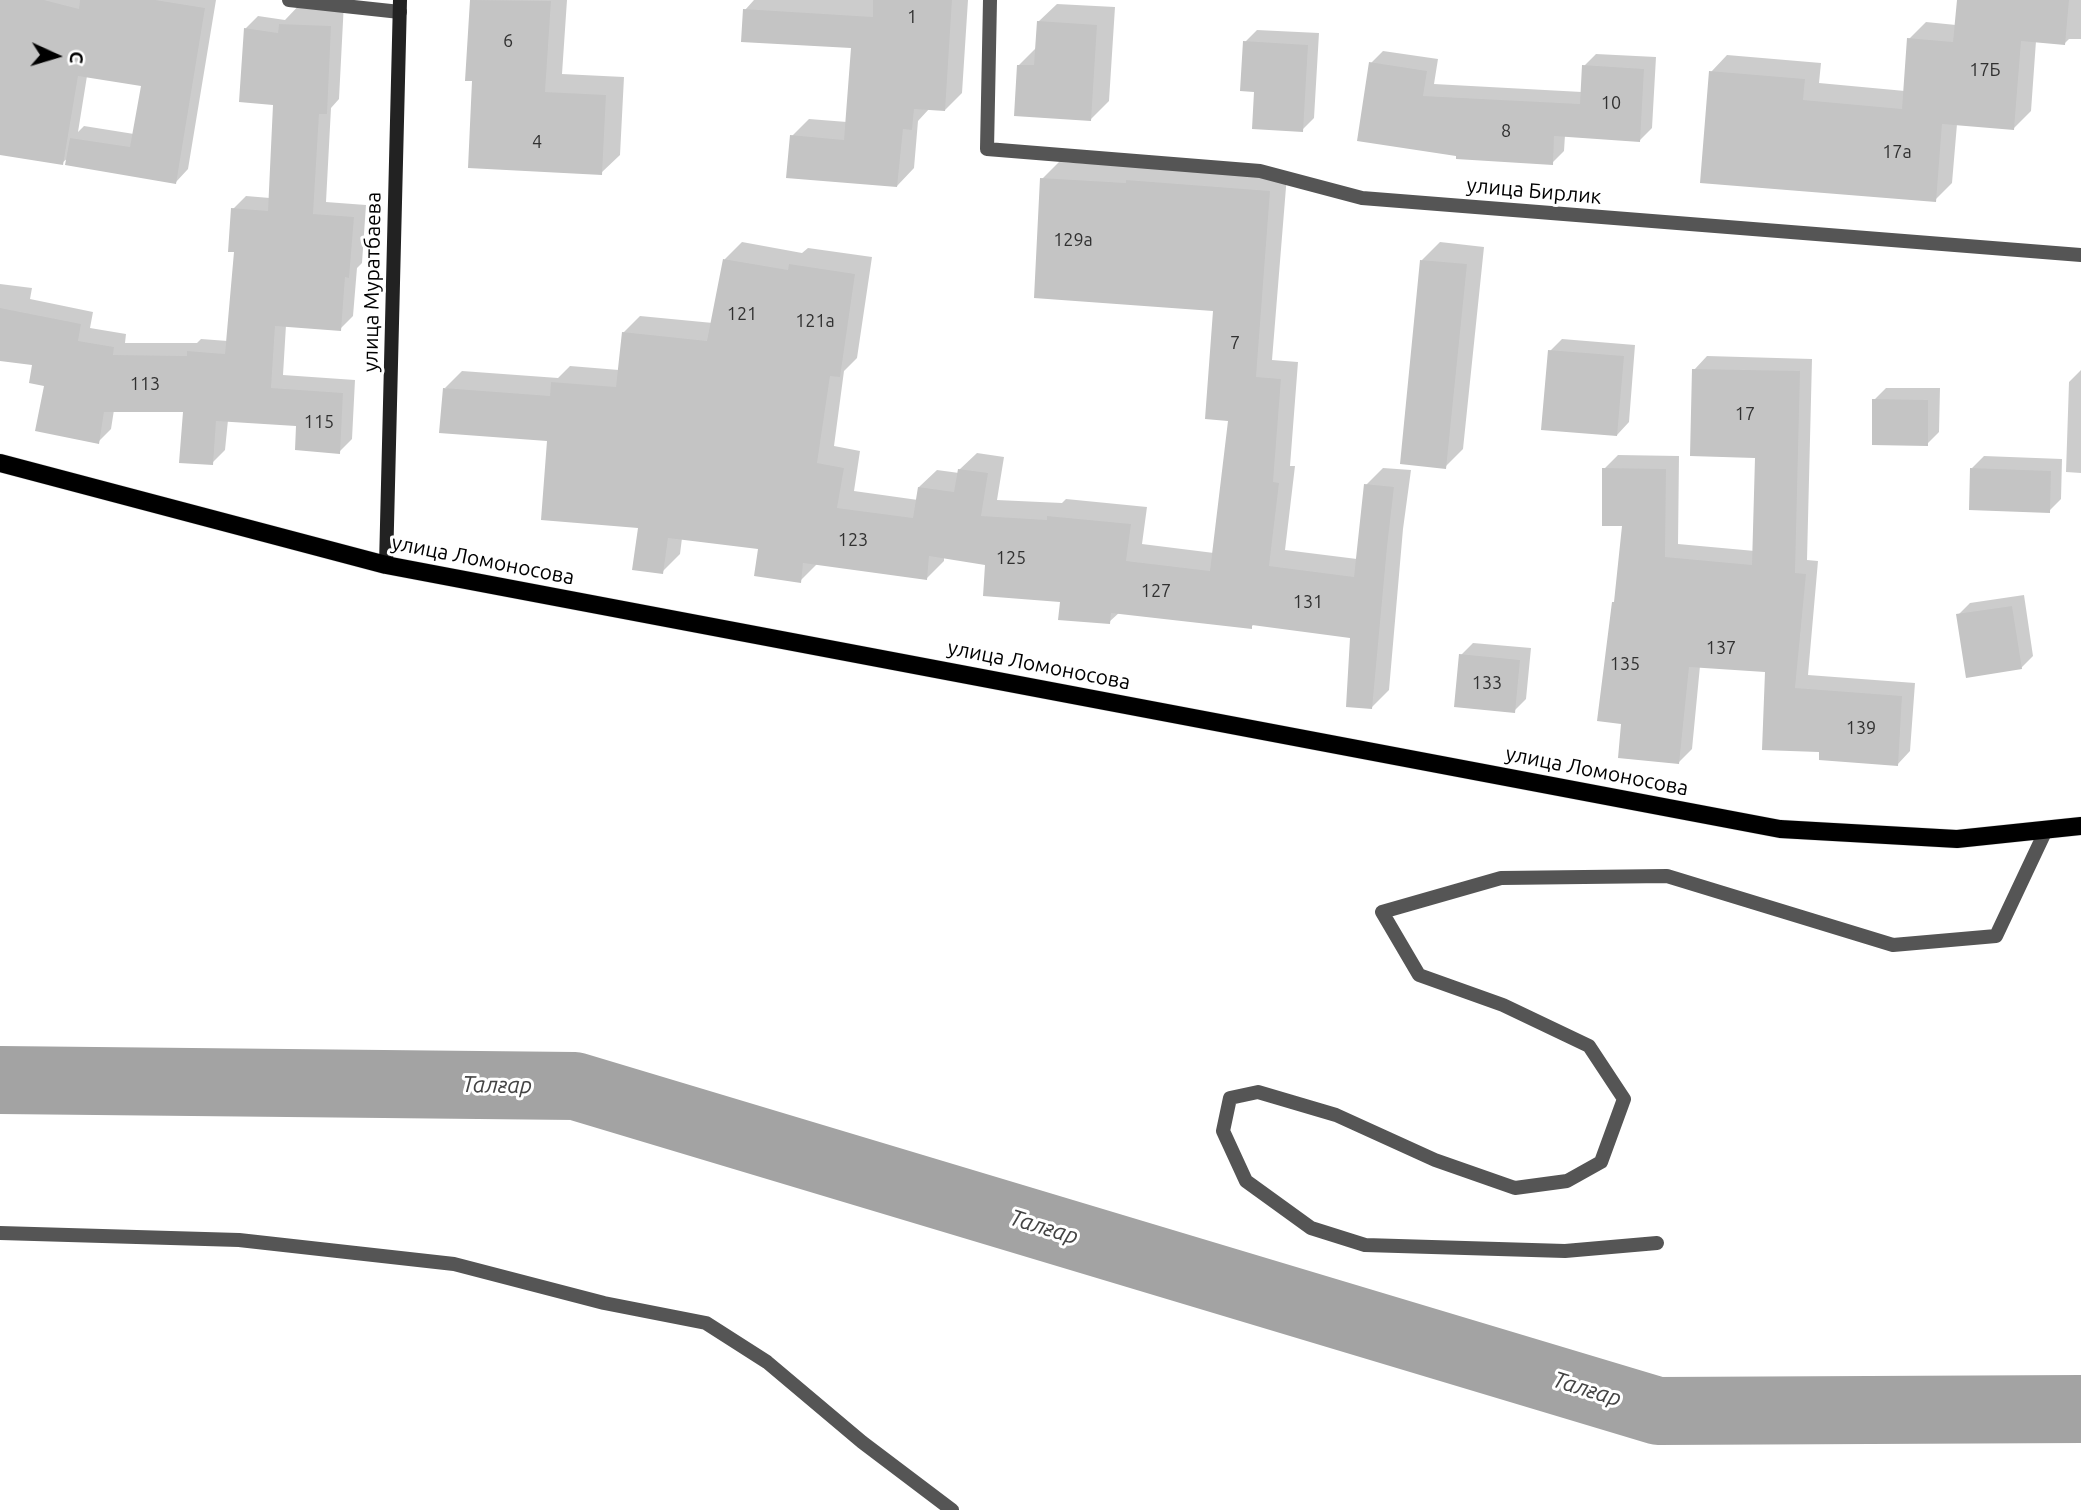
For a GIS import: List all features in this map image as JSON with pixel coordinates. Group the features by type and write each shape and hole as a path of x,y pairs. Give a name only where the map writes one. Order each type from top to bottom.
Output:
{"main road":[{"name":"улица Ломоносова","path":"0,463 386,565 1780,829 1956,839 2081,826"}],"street":[{"path":"289,0 400,6"},
{"name":"улица Бирлик","path":"990,0 987,149 1260,171 1362,198 2081,255"},
{"name":"улица Муратбаева","path":"386,565 400,6"},
{"path":"1657,1243 1565,1251 1365,1245 1311,1228 1246,1181 1223,1132 1230,1098 1258,1092 1336,1115 1435,1160 1515,1188 1567,1181 1601,1162 1624,1099 1589,1046 1503,1005 1419,975 1382,912 1501,878 1667,876 1893,945 1996,936 2046,830"},
{"path":"0,1233 239,1240 454,1264 604,1303 706,1323 767,1362 862,1442 952,1510"}],"building":[{"path":"0,0 44,0 79,9 80,0 155,0 205,8 176,184 65,165 70,138 130,147 141,86 78,76 63,165 0,155"},
{"path":"470,0 551,1 545,92 606,95 602,175 468,168 472,81 465,81"},
{"path":"873,0 952,0 945,111 914,109 912,130 903,129 897,187 786,178 790,135 844,140 851,48 741,42 743,9 873,17"},
{"path":"1957,0 2069,0 2065,45 2021,41 2014,130 1942,124 1936,202 1700,183 1709,71 1805,79 1803,100 1902,109 1907,38 1953,42"},
{"path":"1037,21 1097,25 1091,121 1014,116 1017,65 1034,65"},
{"path":"279,24 331,26 327,114 319,114 313,214 354,217 349,278 345,277 341,331 275,326 271,388 343,393 340,454 295,450 296,426 216,421 213,465 179,463 183,412 104,412 99,444 35,431 44,386 29,383 32,365 0,361 0,308 81,324 78,341 114,347 113,355 187,356 187,351 225,354 234,252 228,252 231,208 268,211 273,105 239,102 244,28 278,33"},
{"path":"1243,41 1308,45 1303,132 1252,129 1254,92 1240,91"},
{"path":"1369,62 1427,71 1423,96 1580,104 1582,65 1644,69 1640,142 1554,136 1553,165 1456,159 1456,156 1357,141"},
{"path":"1040,178 1126,183 1126,180 1270,191 1256,377 1281,379 1273,482 1279,483 1269,566 1354,577 1364,484 1394,487 1372,709 1346,707 1350,638 1252,625 1252,629 1111,613 1110,624 1058,620 1060,602 983,596 985,565 929,556 927,580 803,563 801,583 754,576 758,549 668,538 663,574 632,570 638,528 541,520 547,441 439,433 443,388 550,396 551,382 616,387 622,332 707,341 723,259 788,270 789,264 855,274 840,377 830,376 817,463 844,468 837,508 913,518 918,487 954,492 958,469 988,473 981,516 1047,520 1047,516 1131,524 1126,561 1210,571 1228,421 1205,419 1213,311 1034,298"},
{"path":"1420,260 1467,264 1446,469 1400,464"},
{"path":"1548,350 1624,356 1617,436 1541,430"},
{"path":"1692,369 1800,371 1795,573 1806,574 1795,688 1902,696 1898,766 1819,760 1819,752 1762,750 1765,672 1689,667 1679,764 1618,758 1621,724 1597,721 1622,526 1602,526 1602,468 1666,469 1665,557 1752,565 1755,458 1690,456"},
{"path":"1872,399 1928,400 1928,446 1872,445"},
{"path":"1970,468 2051,471 2050,513 1969,510"},
{"path":"2012,606 2022,669 1966,678 1956,614"},
{"path":"1459,654 1520,660 1515,713 1454,707"}],"waterway":[{"name":"Талғар","path":"0,1080 575,1086 1658,1411 2081,1409"}]}
